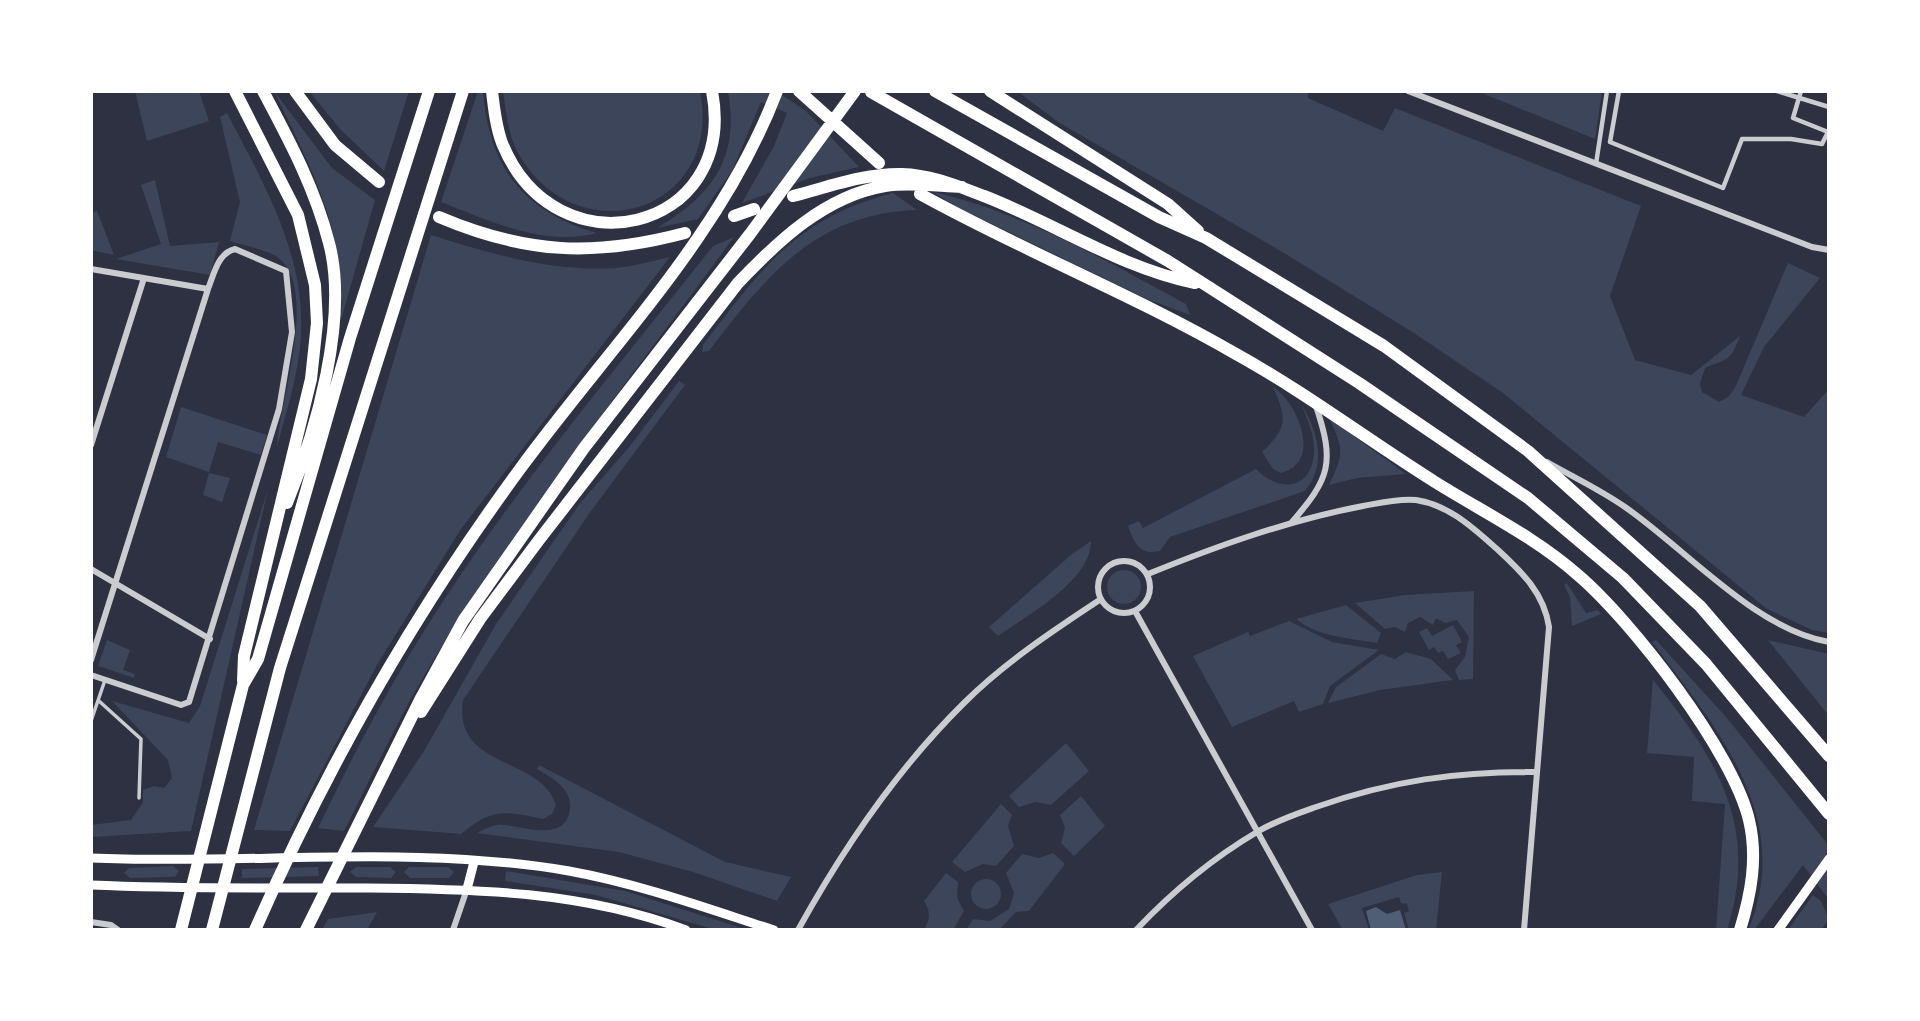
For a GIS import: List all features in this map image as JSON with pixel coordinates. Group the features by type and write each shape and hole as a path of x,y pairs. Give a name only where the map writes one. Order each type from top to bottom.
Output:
{"highway":[{"path":"182,926 243,685 244,656 311,379 317,323 315,285 298,215 235,91"},
{"path":"263,91 307,175 330,244 335,286 335,325 324,383 296,482 278,524"},
{"path":"295,91 334,145 379,182"},
{"path":"243,685 258,659 342,364 429,91"},
{"path":"212,927 280,668 463,91"},
{"path":"492,91 502,143 528,188 547,204 576,219 619,224 659,213 694,184 712,148 716,127 712,91"},
{"path":"255,929 358,718 449,568 554,421 718,212 758,139 777,91"},
{"path":"799,91 879,163"},
{"path":"306,930 421,698 463,621 584,448 750,234 855,91"},
{"path":"935,91 1159,217 1206,238 1384,346 1528,451 1700,606 1829,756"},
{"path":"990,91 1168,204 1206,238"},
{"path":"1001,91 1015,105"},
{"path":"871,92 1168,261 1315,354 1501,478 1623,578 1706,664 1829,814"},
{"path":"793,196 869,178 900,174 929,176 1022,211 1159,276 1201,284"},
{"path":"403,738 480,620 531,550 738,284 764,257 811,217 852,196 884,186 922,189 962,187"},
{"path":"922,189 1236,353 1436,483 1535,542 1578,574 1611,606 1708,733 1744,801 1754,861 1749,901 1740,930"},
{"path":"734,216 754,209"},
{"path":"439,217 482,235 525,246 561,250 607,249 685,233"}],"main road":[{"path":"91,858 415,858 569,871 648,888 774,930"},
{"path":"1778,930 1829,859"},
{"path":"467,889 474,862"},
{"path":"91,885 467,889 566,898 646,915 686,930"}],"street":[{"path":"1408,91 1812,247 1829,250"},
{"path":"1597,164 1608,91"},
{"path":"1619,91 1610,142 1723,188 1742,139 1791,139 1822,144 1828,132 1793,118 1801,91"},
{"path":"1777,91 1829,107"},
{"path":"91,660 117,585 208,289 227,251 235,249 286,271 292,332 288,366 270,442 189,702 185,705 91,675"},
{"path":"91,269 208,289"},
{"path":"91,445 144,278"},
{"path":"1290,524 1322,481 1329,454 1315,402"},
{"path":"1528,451 1623,506 1780,624 1814,639 1829,642"},
{"path":"1148,574 1203,552 1290,524 1348,509 1415,500 1445,509 1468,524 1509,560 1534,587 1546,607 1549,627 1524,930"},
{"path":"1133,561 1148,574 1150,595 1135,611 1116,612 1101,599 1099,578 1114,562 1133,561"},
{"path":"91,569 210,639"},
{"path":"798,930 851,841 913,757 966,701 1027,651 1101,599"},
{"path":"1135,611 1312,930"},
{"path":"1136,930 1201,872 1257,831 1344,797 1423,777 1492,771 1537,772"},
{"path":"453,930 467,889"},
{"path":"91,922 118,930"}],"lane":[{"path":"91,721 106,680"},
{"path":"99,701 141,739 139,798"}],"shaded area":[{"path":"135,91 199,91 209,121 147,141"},
{"path":"274,91 332,168 375,200 341,320 341,287 332,228 313,174"},
{"path":"309,91 409,91 384,171 340,129"},
{"path":"478,91 483,91 493,143 514,183 530,199 549,212 571,224 597,233 557,237 537,234 498,224 441,202"},
{"path":"503,91 700,91 701,133 690,166 669,191 640,206 608,211 575,204 544,185 518,153 510,131"},
{"path":"728,91 776,91 806,111 859,167 810,178 742,203 774,146 787,113 761,102 732,171 698,219 657,228 693,202 718,173 730,136"},
{"path":"1017,91 1308,91 1308,98 1383,131 1395,108 1641,206 1610,296 1635,360 1691,375 1740,336 1728,358 1705,368 1700,384 1702,392 1719,402 1728,397 1735,388 1788,263 1820,278 1764,347 1741,395 1804,417 1829,389 1829,633 1812,630 1767,609 1503,393 1414,333 1284,253 1058,122"},
{"path":"1477,91 1602,91 1595,139"},
{"path":"227,113 268,193 289,247 296,276 300,305 300,349 277,446 294,349 296,297 291,276 281,260 264,251 230,241 240,202 220,117"},
{"path":"155,180 170,246 219,242 210,275 116,259 161,244 141,185"},
{"path":"933,192 999,212 1063,239 1186,304 1190,315 1147,299 955,206"},
{"path":"893,193 917,210 881,214 850,223 822,236 773,274 709,351 702,352 703,345 744,293 783,250 831,217"},
{"path":"97,211 114,255 91,250 91,214"},
{"path":"431,235 500,255 569,267 617,268 670,257 461,529 377,665 290,831 254,830"},
{"path":"734,237 584,440 475,595 415,692 344,831 318,828 397,675 479,548 516,496 713,246"},
{"path":"679,381 685,385 591,511 463,700 463,722 471,739 484,751 534,778 547,789 556,805 552,814 543,819 518,814 499,814 482,820 461,834 373,827 424,751 496,624 581,502 630,446"},
{"path":"1273,387 1291,405 1298,418 1304,445 1301,457 1294,467 1281,473 1273,469 1262,452 1281,429 1283,415"},
{"path":"1301,403 1312,425 1318,447 1316,469 1305,491 1170,537 1160,551 1142,550 1138,546 1128,526 1139,521 1143,528 1256,469 1276,483 1296,483 1303,478 1313,460 1314,446"},
{"path":"181,407 267,435 261,455 218,442 209,472 166,457"},
{"path":"1329,418 1406,474 1357,478 1329,485 1340,458 1340,445"},
{"path":"209,473 230,478 222,502 203,495"},
{"path":"268,489 191,831 91,837 91,825 131,820 143,802 143,790 154,786 164,788 172,778 168,760 112,701 189,723 200,706"},
{"path":"1091,541 1081,569 1055,596 998,636 989,627 1072,554"},
{"path":"1124,570 1136,575 1141,587 1136,599 1124,604 1112,599 1107,587 1112,575"},
{"path":"1567,583 1586,613 1598,610 1601,614 1572,626 1570,597 1564,585"},
{"path":"1474,591 1473,679 1459,680 1455,670 1465,657 1469,637 1457,620 1445,623 1436,618 1433,625 1420,617 1408,623 1405,632 1395,627 1385,629 1355,603 1405,595"},
{"path":"1346,605 1381,633 1377,643 1324,633 1296,619"},
{"path":"1289,621 1332,642 1379,650 1330,686 1323,704 1299,712 1294,701 1232,727 1193,656 1248,632 1250,636"},
{"path":"1453,625 1462,642 1456,645 1461,653 1448,659 1443,651 1438,653 1434,647 1429,650 1419,632 1427,628 1432,636"},
{"path":"107,640 130,650 123,670 135,674 134,678 98,666"},
{"path":"1656,640 1727,718 1829,846 1829,900 1803,865 1754,930 1748,930 1760,889 1762,850 1755,812 1742,776 1723,741 1652,642"},
{"path":"1768,640 1829,654 1829,716"},
{"path":"1406,652 1431,659 1453,680 1380,690 1328,703 1336,687 1381,654 1395,659"},
{"path":"1653,680 1676,709 1713,766 1735,826 1738,858 1736,893 1727,930 1716,930 1725,804 1692,801 1694,757 1647,753"},
{"path":"1066,743 1089,771 1051,805 1036,802 1019,807 1009,796"},
{"path":"539,765 725,862 791,877 777,901 693,872 619,852 477,833 498,825 550,830 559,827 566,820 570,809 568,795 560,785 537,769"},
{"path":"1081,796 1105,826 1074,856 1061,843 1065,828 1060,815"},
{"path":"1001,804 1012,815 1008,826 1014,846 996,866 983,864 965,872 952,862"},
{"path":"1053,853 1065,864 1029,911 1016,912 999,930 966,930 973,919 990,921 1009,909 1014,893 1006,873 1022,854 1039,858"},
{"path":"173,866 179,871 175,877 130,878 124,873 129,868"},
{"path":"318,867 319,876 242,878 242,869"},
{"path":"356,867 390,867 396,872 391,878 356,877 350,872"},
{"path":"409,867 448,867 454,872 449,878 410,878 404,872"},
{"path":"506,871 625,891 748,930 716,930 596,895 505,881"},
{"path":"1442,872 1436,930 1409,930 1404,913 1409,911 1407,904 1401,903 1399,897 1362,908 1369,930 1343,930 1328,904 1417,875"},
{"path":"946,873 958,882 957,898 964,911 953,930 924,930 929,916 924,901"},
{"path":"986,879 997,883 1001,894 997,905 986,909 975,905 971,894 975,883"},
{"path":"1813,895 1821,901 1829,919 1821,930 1788,930"},
{"path":"1376,907 1387,914 1400,910 1406,930 1371,930 1366,911"},
{"path":"377,912 367,930 322,930 328,919"}]}
